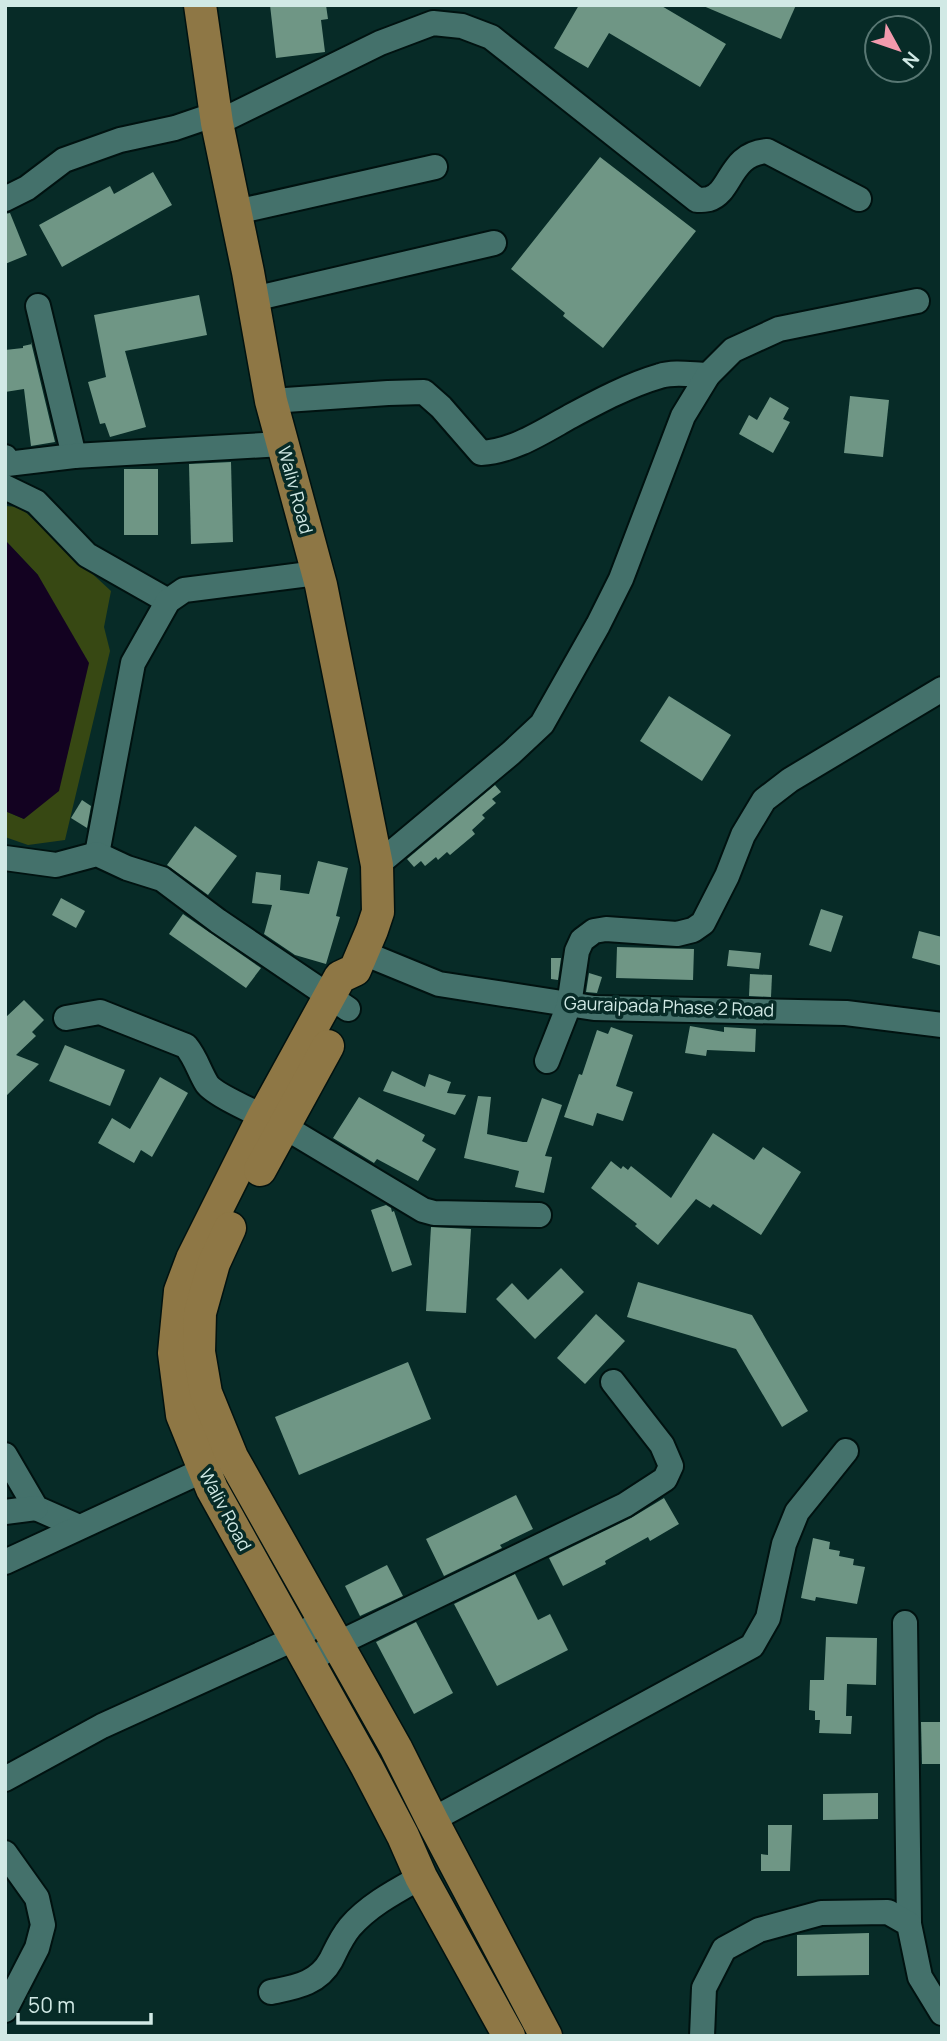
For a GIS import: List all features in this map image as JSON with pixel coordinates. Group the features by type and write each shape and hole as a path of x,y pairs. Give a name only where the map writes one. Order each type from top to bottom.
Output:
{"main road":[{"name":"Waliv Road","path":"200,5 216,119 271,401 317,573 377,865 377,912 358,961 360,985 339,1003 192,1259 180,1291 174,1353 182,1415 203,1471 367,1766 421,1877 509,2036"},
{"name":"Waliv Road","path":"273,1121 214,1263 200,1313 199,1352 206,1393 232,1457 396,1748 546,2036"}],"street":[{"path":"5,199 27,188 64,160 120,140 216,119 380,43 433,23 461,26 491,37 697,200 711,199 742,160 756,152 767,151 859,199"},
{"path":"236,212 435,166"},
{"path":"253,299 494,243"},
{"path":"377,865 511,754 542,724 621,579 682,415 708,374 733,350 779,329 917,301"},
{"path":"38,306 74,456"},
{"path":"271,401 424,392 441,407 481,453 497,452 527,441 584,409 662,374 708,374"},
{"path":"5,457 7,464 74,456 282,444"},
{"path":"5,486 36,502 88,555 167,601"},
{"path":"97,854 133,663 167,601 184,590 317,573"},
{"path":"547,1061 569,1005 577,951 582,940 594,931 607,929 677,934 693,930 703,923 727,876 743,835 764,800 790,780 942,689"},
{"path":"5,858 56,864 97,854 162,879 218,921 339,1003"},
{"name":"Gauraipada Phase 2 Road","path":"358,961 439,984 594,1008 846,1013 942,1025"},
{"path":"66,1018 100,1012 186,1046 194,1056 208,1087 273,1121 423,1210 434,1213 539,1215"},
{"path":"5,1779 102,1726 302,1650 332,1631 625,1505 665,1479 671,1466 662,1445 613,1382"},
{"path":"432,1820 752,1646 768,1618 784,1544 797,1512 846,1451"},
{"path":"5,1455 36,1508"},
{"path":"5,1562 232,1457"},
{"path":"5,1512 36,1508 79,1527"},
{"path":"905,1623 909,1924 920,1977 942,2013"},
{"path":"5,1853 37,1898 43,1925 37,1948 5,2010"},
{"path":"271,1992 313,1981 320,1976 339,1941 352,1925 387,1896 421,1877"},
{"path":"702,2036 704,1988 724,1949 759,1930 821,1913 888,1912 909,1924"}],"green space":[{"path":"5,506 20,507 111,591 104,627 110,651 65,840 28,845 5,837 5,811 24,819 38,575 5,540"}],"shaded area":[{"path":"5,540 38,575 89,663 59,791 24,819 5,811"}],"building":[{"path":"270,5 326,5 328,19 321,20 325,52 276,58"},
{"path":"579,5 660,5 726,44 700,87 609,33 588,68 554,48"},
{"path":"701,5 796,5 781,39"},
{"path":"600,157 696,231 603,348 511,269"},
{"path":"153,172 172,205 62,267 39,225 110,186 114,194"},
{"path":"10,213 27,255 5,264 5,214"},
{"path":"199,295 207,335 125,351 146,427 110,437 105,423 100,424 88,382 106,377 94,315"},
{"path":"32,344 55,442 31,446 24,389 5,392 5,350"},
{"path":"850,396 889,400 883,457 844,453"},
{"path":"770,397 789,408 783,419 790,422 773,453 739,434 749,415 757,420"},
{"path":"231,462 233,542 191,544 189,464"},
{"path":"124,469 158,469 158,535 124,535"},
{"path":"669,696 731,735 702,781 640,741"},
{"path":"495,785 501,792 492,799 496,803 482,815 485,818 472,830 475,834 450,855 447,852 425,866 421,861 414,867 407,859"},
{"path":"82,800 91,806 87,828 71,818"},
{"path":"195,826 237,856 208,895 167,865"},
{"path":"318,861 348,868 336,916 340,917 326,964 295,955 264,934 272,905 252,903 256,872 281,875 280,890 309,894"},
{"path":"61,898 85,911 76,928 52,915"},
{"path":"821,909 843,916 831,952 809,945"},
{"path":"183,914 261,968 246,988 169,934"},
{"path":"919,931 942,937 942,966 912,958"},
{"path":"617,947 694,949 693,980 616,978"},
{"path":"729,950 761,953 759,969 727,966"},
{"path":"551,958 561,958 558,980 551,979"},
{"path":"589,973 602,977 597,993 586,992"},
{"path":"750,974 772,975 771,997 749,996"},
{"path":"24,1000 44,1020 32,1032 36,1036 16,1055 39,1064 5,1097 5,1018"},
{"path":"690,1026 724,1032 724,1027 756,1029 755,1052 707,1050 706,1056 685,1053"},
{"path":"611,1027 633,1035 616,1086 633,1092 623,1121 597,1113 593,1126 564,1117 597,1030 608,1034"},
{"path":"65,1045 125,1070 110,1106 49,1081"},
{"path":"392,1071 425,1087 429,1074 451,1082 447,1093 466,1095 455,1115 383,1091"},
{"path":"160,1077 188,1093 152,1157 141,1150 134,1163 98,1143 112,1118 130,1129"},
{"path":"478,1096 491,1097 487,1134 523,1142 527,1142 542,1098 562,1105 545,1156 552,1157 544,1193 515,1187 519,1171 464,1158"},
{"path":"359,1097 425,1135 422,1141 436,1149 418,1181 377,1159 374,1163 333,1138"},
{"path":"713,1133 754,1160 763,1147 801,1172 761,1235 713,1204 710,1208 696,1199 658,1245 635,1226 637,1224 591,1188 611,1161 621,1169 623,1166 628,1170 631,1166 671,1198"},
{"path":"386,1205 394,1211 412,1265 392,1272 371,1210"},
{"path":"431,1227 471,1229 466,1313 426,1311"},
{"path":"561,1268 584,1292 535,1339 496,1299 512,1283 528,1300"},
{"path":"638,1282 752,1315 808,1411 782,1427 736,1349 627,1317"},
{"path":"596,1314 625,1341 585,1384 557,1358"},
{"path":"408,1362 431,1419 299,1475 275,1417"},
{"path":"516,1495 533,1529 500,1545 502,1548 444,1576 426,1539"},
{"path":"664,1498 679,1524 650,1541 648,1537 605,1561 606,1564 563,1586 549,1558 631,1518"},
{"path":"813,1538 830,1542 829,1549 840,1551 839,1556 854,1559 853,1565 865,1567 857,1604 816,1597 815,1601 801,1598"},
{"path":"387,1565 403,1596 360,1616 345,1586"},
{"path":"515,1574 538,1620 550,1614 568,1650 497,1686 454,1604"},
{"path":"416,1622 453,1693 414,1714 376,1642"},
{"path":"826,1637 877,1638 876,1685 847,1684 846,1716 852,1716 851,1734 819,1733 820,1720 815,1720 815,1711 809,1710 810,1680 824,1680"},
{"path":"921,1722 942,1722 942,1764 922,1764"},
{"path":"878,1793 878,1819 823,1820 823,1794"},
{"path":"768,1825 792,1825 790,1871 761,1871 761,1854 768,1855"},
{"path":"869,1933 869,1975 797,1976 797,1935"}]}
